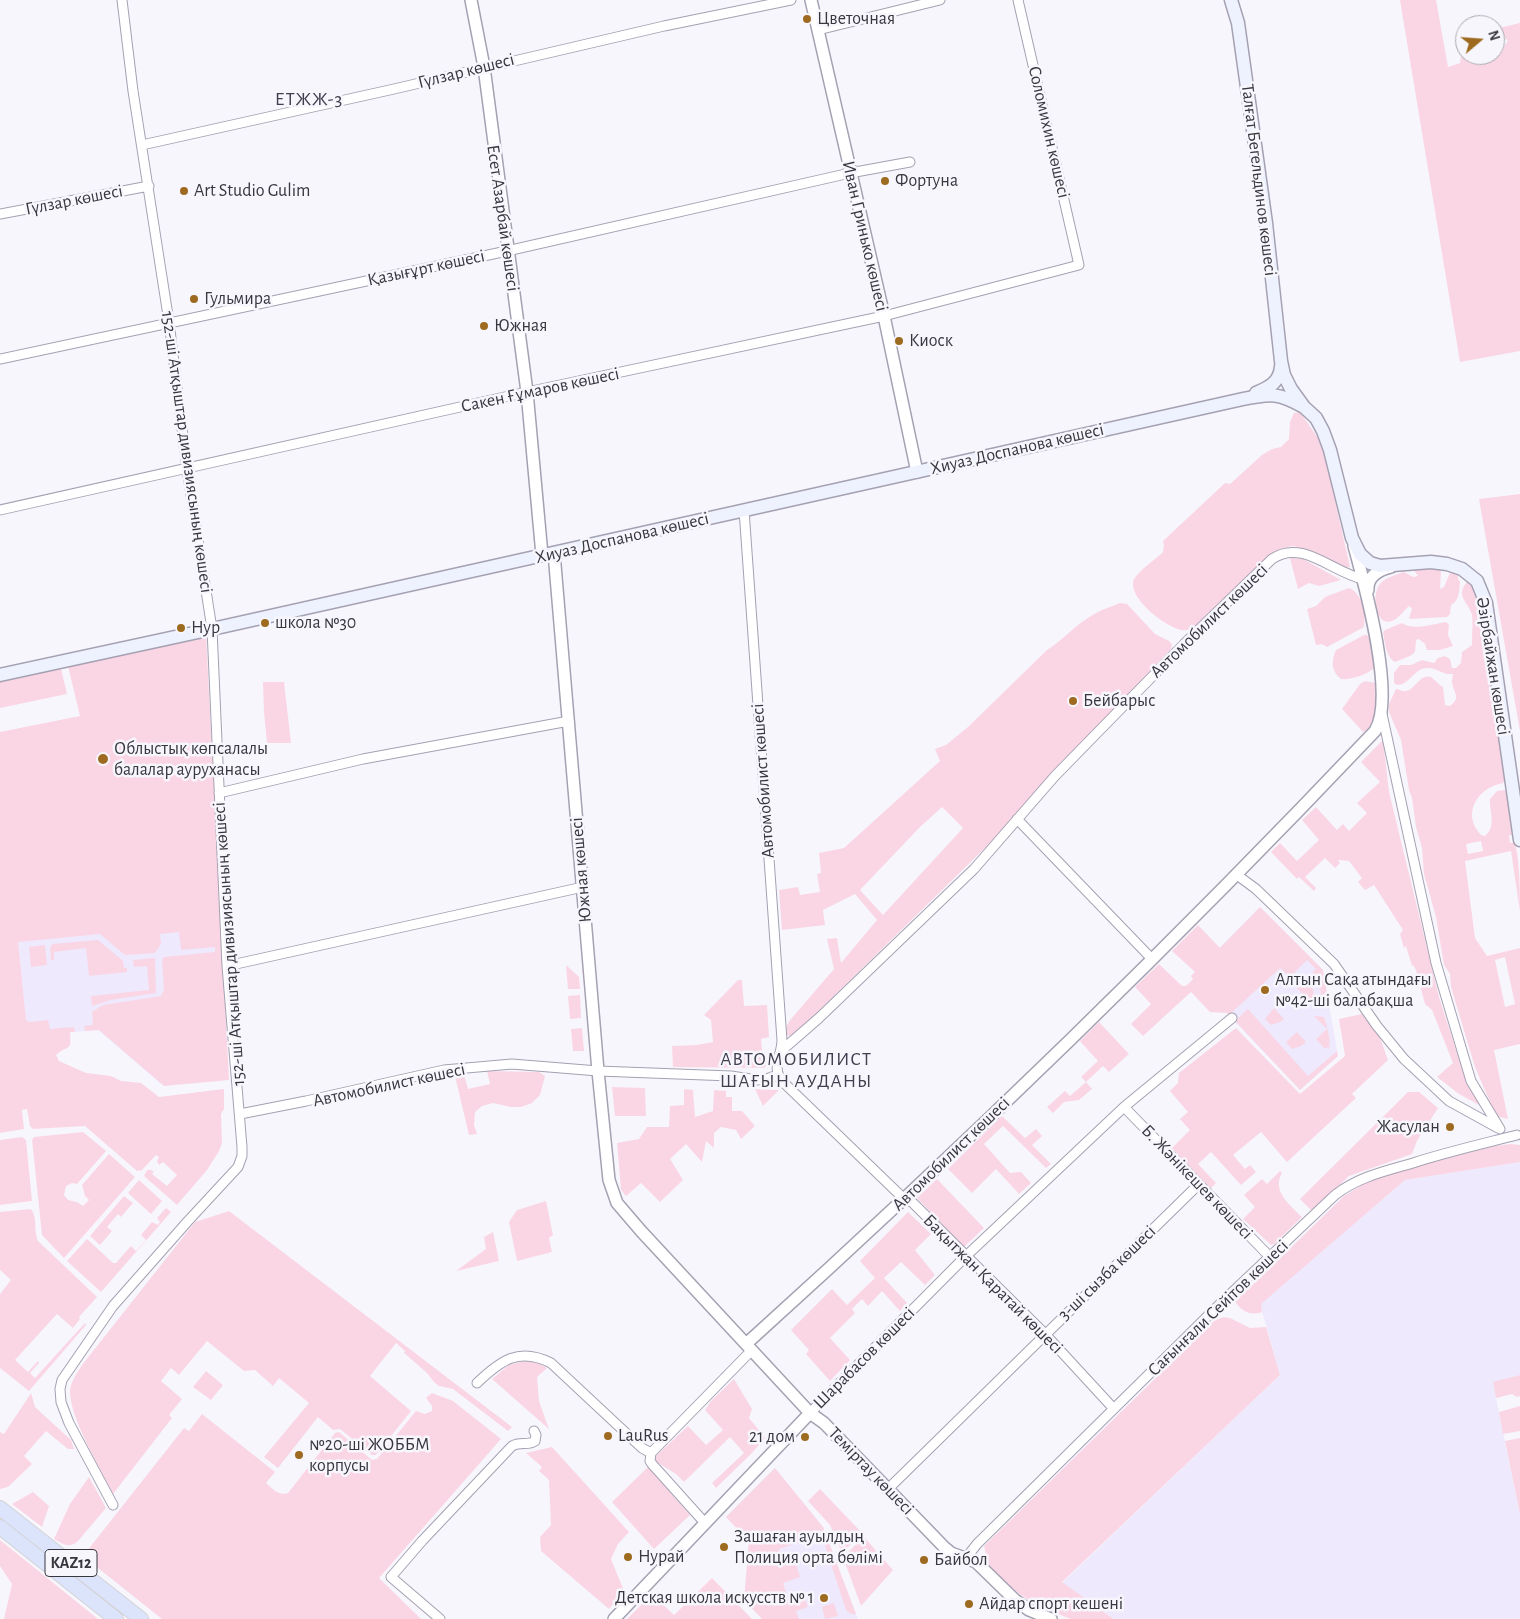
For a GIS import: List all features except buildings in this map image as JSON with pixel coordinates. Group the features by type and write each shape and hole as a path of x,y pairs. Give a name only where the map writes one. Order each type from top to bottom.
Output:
{"main road":[{"name":"Талғат Бегельдинов көшесі","path":"1231,0 1238,23 1266,223 1281,361"},
{"path":"1243,399 1264,390 1274,383 1280,374 1281,361"},
{"path":"1281,361 1287,382 1296,397 1320,424 1328,443 1352,538 1358,552 1372,564 1389,566"},
{"path":"1243,399 1273,394 1288,398 1304,407"},
{"name":"Хиуаз Доспанова көшесі","path":"0,675 1243,399"},
{"name":"Әзірбайжан көшесі","path":"1389,566 1431,562 1446,564 1469,573 1480,586 1486,603 1520,840"},
{"name":"KAZ12","path":"0,1508 141,1619"},
{"name":"KAZ12","path":"0,1527 116,1619"}],"street":[{"name":"152-ші Атқыштар дивизиясының көшесі","path":"113,1505 68,1423 61,1402 60,1390 66,1372 113,1306 238,1167 242,1156 227,966 212,629 187,469 169,322 133,91 122,0"},
{"name":"Есет Азарбай көшесі","path":"471,0 484,67 548,554"},
{"name":"Гүлзар көшесі","path":"142,145 664,26 791,0"},
{"name":"Иван Гринько көшесі","path":"811,0 884,316 917,472"},
{"path":"818,30 940,0"},
{"name":"Соломихин көшесі","path":"1018,0 1080,265"},
{"name":"Қазығұрт көшесі","path":"0,359 507,251 850,173 910,162"},
{"name":"Гүлзар көшесі","path":"0,214 149,186"},
{"name":"Сакен Ғұмаров көшесі","path":"0,510 527,392 884,316 1080,265"},
{"name":"Автомобилист көшесі","path":"240,1114 444,1070 512,1064 598,1071 731,1076 757,1080 780,1078 777,1063 782,1040 744,510"},
{"path":"1352,538 1369,599"},
{"name":"Автомобилист көшесі","path":"781,1051 819,1018 974,869 1055,776 1155,673 1277,556 1290,552 1299,553 1343,573 1363,578"},
{"name":"Южная көшесі","path":"548,554 568,721 598,1071 611,1188"},
{"path":"1389,566 1378,571 1369,580 1368,587 1380,673 1382,714 1444,996 1471,1081 1500,1129"},
{"name":"Автомобилист көшесі","path":"651,1453 749,1347 1237,875 1375,731 1382,714"},
{"path":"219,793 363,759 568,721"},
{"path":"1017,819 1152,959"},
{"path":"1237,875 1256,889 1334,964 1377,1026 1404,1059 1449,1101 1500,1129 1518,1135"},
{"path":"227,966 583,887"},
{"name":"Шарабасов көшесі","path":"614,1619 810,1413 965,1257 1124,1107 1232,1018"},
{"name":"Бақытжан Қаратай көшесі","path":"780,1078 905,1198 913,1203 1044,1334 1114,1409"},
{"name":"Б. Жәнікешев көшесі","path":"1124,1107 1270,1257"},
{"name":"Сағынғали Сейітов көшесі","path":"966,1558 1222,1302 1336,1195 1355,1182 1383,1171 1518,1135"},
{"name":"3-ші сызба көшесі","path":"888,1489 1199,1184"},
{"name":"Теміртау көшесі","path":"611,1188 620,1207 810,1413 824,1423 945,1548 951,1553 980,1565 1022,1606 1051,1619"},
{"path":"477,1383 506,1361 529,1355 537,1356 551,1363 642,1448 651,1453 650,1461 652,1464 705,1523"},
{"path":"440,1619 391,1577 422,1541 512,1446 518,1443 535,1442 534,1431"}],"shaded area":[{"path":"1400,0 1436,0 1448,67 1455,65 1505,65 1505,45 1508,41 1505,38 1505,27 1520,23 1520,351 1460,362"},
{"path":"1300,412 1318,438 1325,457 1350,567 1344,568 1294,546 1283,548 1267,557 1196,627 1181,630 1158,618 1137,597 1133,582 1135,578 1163,552 1163,541 1225,483 1230,484 1262,455 1272,449 1281,447 1289,439 1290,422 1294,413"},
{"path":"1520,494 1520,731 1479,499"},
{"path":"1290,558 1303,559 1341,580 1319,586 1309,583 1298,589"},
{"path":"1413,569 1437,569 1441,571 1440,589 1444,587 1450,573 1458,575 1460,582 1458,595 1456,601 1451,605 1450,614 1447,617 1411,619 1409,618 1412,609 1409,606 1394,620 1388,622 1383,620 1376,610 1377,589 1388,578 1404,572 1413,577 1418,576"},
{"path":"1467,582 1473,586 1480,607 1506,778 1503,783 1486,790 1479,796 1472,811 1472,819 1481,835 1485,836 1489,832 1492,823 1490,799 1497,791 1506,790 1514,835 1509,835 1510,843 1514,842 1519,865 1520,912 1511,851 1465,861 1475,938 1487,956 1520,948 1520,1044 1494,1050 1508,1119 1496,1116 1475,1067 1451,987 1450,974 1444,965 1436,917 1424,874 1422,848 1416,827 1401,740 1389,712 1389,704 1396,689 1407,691 1420,680 1427,677 1431,677 1443,687 1445,705 1450,706 1456,700 1452,682 1453,674 1430,668 1423,669 1405,682 1397,685 1394,683 1394,673 1400,665 1411,665 1422,660 1434,663 1438,658 1445,656 1450,659 1452,668 1456,668 1461,663 1462,652 1472,645 1472,615 1462,596 1463,587","holes":["1481,841 1483,851 1468,854 1466,844","1505,957 1515,1004 1505,1007 1495,960"]},
{"path":"1349,588 1357,594 1362,604 1364,627 1327,647 1322,644 1316,645 1307,609 1316,606 1325,597"},
{"path":"1120,603 1127,604 1155,634 1169,641 1172,644 1171,649 1033,794 988,845 795,1034 787,1035 787,1025 834,969 827,939 837,938 841,963 877,920 855,894 823,910 825,925 782,930 779,890 798,887 800,895 820,892 817,874 821,873 819,853 844,848 940,761 935,749 946,745 968,727 1047,650 1085,620 1098,612","holes":["942,807 963,828 883,915 860,890 920,827"]},
{"path":"1446,622 1449,625 1448,635 1453,646 1440,650 1427,650 1425,644 1419,639 1416,640 1415,652 1410,656 1395,662 1390,657 1386,649 1383,632 1385,630 1402,623 1418,627"},
{"path":"206,634 229,1080 164,1086 99,1030 85,1031 84,1026 93,1025 92,1012 103,1005 161,996 164,990 162,960 164,957 215,952 215,947 181,950 179,932 160,934 161,944 155,953 125,955 100,934 18,942 26,1020 30,1022 48,1020 50,1029 74,1027 75,1032 70,1032 70,1046 56,1055 59,1061 86,1073 111,1076 121,1081 141,1083 159,1097 224,1089 224,1109 221,1114 222,1143 219,1151 207,1170 177,1205 144,1176 147,1170 151,1170 154,1172 152,1174 167,1186 177,1175 163,1162 159,1165 157,1161 159,1157 156,1155 142,1170 137,1171 85,1126 33,1129 30,1126 27,1109 22,1110 24,1129 0,1133 0,732 80,716 68,666 142,648 150,650 157,645"},
{"path":"1367,635 1369,638 1374,668 1359,676 1341,679 1335,673 1333,666 1336,650"},
{"path":"61,669 67,694 0,708 0,681"},
{"path":"1365,681 1376,683 1379,690 1373,726 1363,732 1342,709 1360,684"},
{"path":"263,682 284,682 291,743 267,743"},
{"path":"1383,740 1389,792 1439,997 1466,1081 1481,1106 1459,1094 1437,1077 1453,1063 1432,1010 1425,1004 1416,970 1412,966 1406,946 1404,948 1400,934 1403,930 1374,885 1365,890 1358,882 1362,878 1349,861 1338,860 1340,863 1335,868 1325,858 1305,877 1316,888 1314,891 1299,877 1297,879 1271,852 1280,843 1297,861 1319,840 1302,820 1316,807 1337,830 1343,824 1349,831 1367,813 1357,803 1380,782 1361,762"},
{"path":"209,806 220,1076 160,1083 98,1030 17,1037 0,823"},
{"name":"Алтын Сақа атындағы №42-ші балабақша","path":"1260,907 1323,970 1338,1056 1300,1090 1191,976"},
{"path":"1260,907 1323,970 1328,1000 1322,1001 1319,981 1310,975 1316,969 1307,960 1290,977 1280,968 1229,1015 1227,1013 1210,1012 1191,992 1143,1036 1131,1024 1151,1004 1135,987 1159,964 1182,986 1186,986 1193,979 1191,976 1195,972 1172,951 1198,925 1220,948"},
{"path":"98,940 123,961 127,972 89,976 86,948 54,952 54,960 51,960 50,947 53,944"},
{"path":"45,945 47,965 31,967 29,947"},
{"path":"155,958 156,993 111,1000 92,1006 91,996 149,990 147,966 134,967 133,960"},
{"path":"566,965 579,977 580,989 568,989"},
{"path":"738,980 742,980 744,1006 767,1005 769,1037 761,1039 762,1051 769,1058 770,1062 764,1068 673,1067 672,1046 713,1042 711,1020 704,1015"},
{"path":"1299,982 1313,989 1313,1001 1309,1000 1295,986 1295,983"},
{"path":"580,995 581,1018 570,1019 568,996"},
{"path":"1274,1008 1284,1019 1271,1025 1265,1019"},
{"path":"1248,1009 1308,1076 1337,1051 1338,1056 1300,1090 1235,1021"},
{"path":"1362,1014 1380,1038 1388,1060 1352,1094 1356,1098 1287,1162 1261,1132 1233,1155 1245,1169 1250,1165 1256,1172 1241,1185 1211,1152 1198,1164 1216,1183 1210,1189 1172,1148 1190,1130 1180,1119 1188,1112 1170,1091 1178,1083 1179,1073 1236,1028 1300,1094 1345,1056 1339,1019"},
{"path":"1314,1016 1324,1017 1327,1029"},
{"path":"1099,1022 1129,1054 1109,1072 1103,1066 1086,1082 1081,1077 1098,1061 1080,1041"},
{"path":"582,1028 584,1051 573,1051 571,1029"},
{"path":"1327,1029 1329,1049 1327,1047 1325,1049 1316,1039"},
{"path":"1297,1032 1306,1042 1292,1049 1286,1042"},
{"path":"487,1071 539,1072 545,1076 540,1095 532,1103 521,1107 493,1103 482,1106 475,1112 474,1125 477,1134 469,1135 455,1076 464,1074 468,1089 490,1084"},
{"path":"1086,1082 1092,1089 1079,1100 1064,1102 1053,1113 1047,1107 1065,1091 1070,1096"},
{"path":"612,1087 645,1088 646,1116 615,1116"},
{"path":"684,1089 693,1090 695,1117 713,1111 714,1090 726,1091 726,1097 732,1097 732,1111 742,1111 755,1126 741,1139 736,1130 721,1127 714,1133 714,1148 706,1141 702,1162 686,1144 670,1159 683,1180 660,1202 641,1183 626,1196 621,1190 617,1143 639,1139 647,1127 669,1127 670,1106 684,1105"},
{"path":"755,1089 779,1090 763,1106"},
{"path":"1408,1092 1419,1092 1438,1108 1417,1141 1412,1154 1349,1176 1312,1211 1300,1199"},
{"path":"1002,1116 1025,1138 1036,1129 1042,1136 1032,1145 1051,1164 1046,1168 1003,1126 984,1144 1010,1173 1021,1172 1031,1183 1019,1194 996,1169 972,1193 948,1169"},
{"path":"83,1132 106,1151 77,1184 72,1183 66,1186 64,1195 68,1200 83,1206 89,1200 85,1196 82,1185 109,1154 135,1177 64,1258 42,1235 32,1140 34,1137"},
{"path":"22,1137 26,1140 32,1201 0,1205 0,1140"},
{"path":"1520,1145 1520,1162 1405,1180 1261,1304 1262,1312 1254,1314 1247,1312 1235,1302 1344,1196 1367,1182 1403,1170 1494,1146"},
{"path":"1520,1162 1520,1375 1493,1383 1520,1516 1520,1619 1115,1619 1062,1583 1280,1375 1260,1304 1405,1180"},
{"path":"1280,1171 1282,1173 1279,1180 1281,1192 1288,1203 1302,1217 1271,1245 1243,1219 1255,1207 1244,1195 1262,1179 1267,1184"},
{"path":"937,1179 984,1228 964,1247 917,1198"},
{"path":"139,1180 162,1201 151,1214 128,1193"},
{"path":"124,1196 133,1203 121,1217 118,1214 107,1227 112,1231 100,1245 90,1236"},
{"path":"546,1201 553,1235 549,1238 552,1252 517,1261 509,1222 517,1210"},
{"path":"166,1208 171,1212 101,1292 67,1261 87,1239 113,1263 116,1263 131,1246 136,1251 146,1240 141,1235 152,1222 158,1225 160,1222 157,1218"},
{"path":"31,1209 38,1241 97,1297 79,1317 80,1319 73,1328 57,1314 15,1360 28,1372 38,1361 39,1363 30,1373 35,1378 85,1323 86,1325 29,1391 0,1368 0,1294 11,1280 0,1270 0,1212"},
{"path":"229,1211 512,1427 508,1431 453,1389 439,1386 396,1343 370,1376 411,1411 376,1455 372,1455 340,1429 333,1430 318,1417 278,1468 264,1457 309,1403 279,1378 273,1386 255,1370 244,1371 207,1341 179,1375 171,1368 161,1381 182,1399 169,1415 172,1418 113,1494 74,1414 70,1390 72,1383 82,1365 195,1222"},
{"path":"908,1212 931,1234 915,1250 935,1275 925,1285 901,1262 884,1278 907,1303 900,1311 882,1291 868,1306 862,1299 852,1309 855,1313 830,1338 850,1360 830,1381 806,1354 809,1350 791,1330 832,1289 847,1305 875,1278 860,1261"},
{"path":"493,1232 499,1261 456,1271 486,1249 484,1237"},
{"path":"1224,1317 1250,1328 1266,1327 1280,1375 1062,1582 1114,1619 1071,1619 1040,1607 1018,1593 989,1566 984,1546 1215,1320"},
{"path":"525,1361 538,1363 547,1368 537,1377 539,1401 549,1429 492,1379 509,1365"},
{"path":"206,1371 223,1385 211,1400 193,1387"},
{"path":"1520,1375 1520,1396 1517,1397 1512,1394 1496,1398 1493,1382"},
{"path":"734,1379 752,1409 749,1418 765,1438 716,1488 712,1483 744,1453 730,1437 684,1482 676,1474 655,1461 656,1456 688,1426 706,1445 723,1430 705,1410 711,1401"},
{"path":"31,1393 35,1407 71,1440 74,1449 68,1449 46,1431 24,1456 32,1464 8,1487 0,1489 0,1432 4,1434"},
{"path":"432,1393 453,1401 501,1439 379,1578 421,1619 162,1619 90,1560 87,1551 184,1428 189,1431 202,1414 275,1472 266,1483 276,1491 284,1494 288,1493 335,1433 339,1432 372,1460 377,1459 416,1411 425,1414 432,1411 432,1406 426,1398"},
{"path":"1520,1406 1520,1431 1503,1434 1499,1412"},
{"path":"1520,1438 1520,1515 1505,1441"},
{"path":"552,1447 629,1532 618,1544 611,1559 624,1591 609,1609 541,1551 540,1537 551,1525 549,1480 539,1471 542,1467 526,1453"},
{"path":"648,1467 690,1515 654,1549 612,1502"},
{"path":"775,1468 823,1527 858,1619 762,1619 744,1600 749,1541 726,1517"},
{"path":"775,1468 823,1527 856,1614 851,1614 846,1610 820,1530 798,1537 800,1542 779,1549 784,1565 795,1561 800,1577 783,1583 788,1599 803,1594 808,1607 796,1611 799,1619 762,1619 744,1600 749,1541 726,1517"},
{"path":"89,1477 106,1508 78,1541 72,1545 63,1544 54,1539 70,1504"},
{"path":"820,1489 862,1533 842,1553 830,1525 808,1501"},
{"path":"33,1492 49,1506 42,1527 12,1504"},
{"path":"11,1523 102,1594 100,1598 9,1526"},
{"path":"864,1537 893,1570 861,1606 843,1557"},
{"path":"0,1540 98,1619 4,1619 12,1584 0,1566"},
{"path":"712,1578 752,1619 627,1619 652,1594 674,1615"},
{"path":"834,1603 838,1616 825,1619 822,1607"}],"place":[{"name":"Цветочная","path":"807,19"},
{"name":"Фортуна","path":"885,181"},
{"name":"Art Studio Gulim","path":"184,191"},
{"name":"Гульмира","path":"194,299"},
{"name":"Южная","path":"484,326"},
{"name":"Киоск","path":"899,341"},
{"name":"школа №30","path":"265,623"},
{"name":"Нур","path":"181,628"},
{"name":"Бейбарыс","path":"1073,701"},
{"name":"Облыстық көпсалалы балалар ауруханасы","path":"103,759"},
{"name":"Алтын Сақа атындағы №42-ші балабақша","path":"1265,990"},
{"name":"Жасулан","path":"1450,1127"},
{"name":"LauRus","path":"608,1436"},
{"name":"21 дом","path":"805,1437"},
{"name":"№20-ші ЖОББМ корпусы","path":"299,1455"},
{"name":"Зашаған ауылдың Полиция орта бөлімі","path":"724,1547"},
{"name":"Нурай","path":"628,1557"},
{"name":"Байбол","path":"924,1560"},
{"name":"Детская школа искусств № 1","path":"824,1598"},
{"name":"Айдар спорт кешені","path":"969,1604"}],"district":[{"name":"ЕТЖЖ-3","path":"309,99"},
{"name":"АВТОМОБИЛИСТ ШАҒЫН АУДАНЫ","path":"796,1070"}]}
